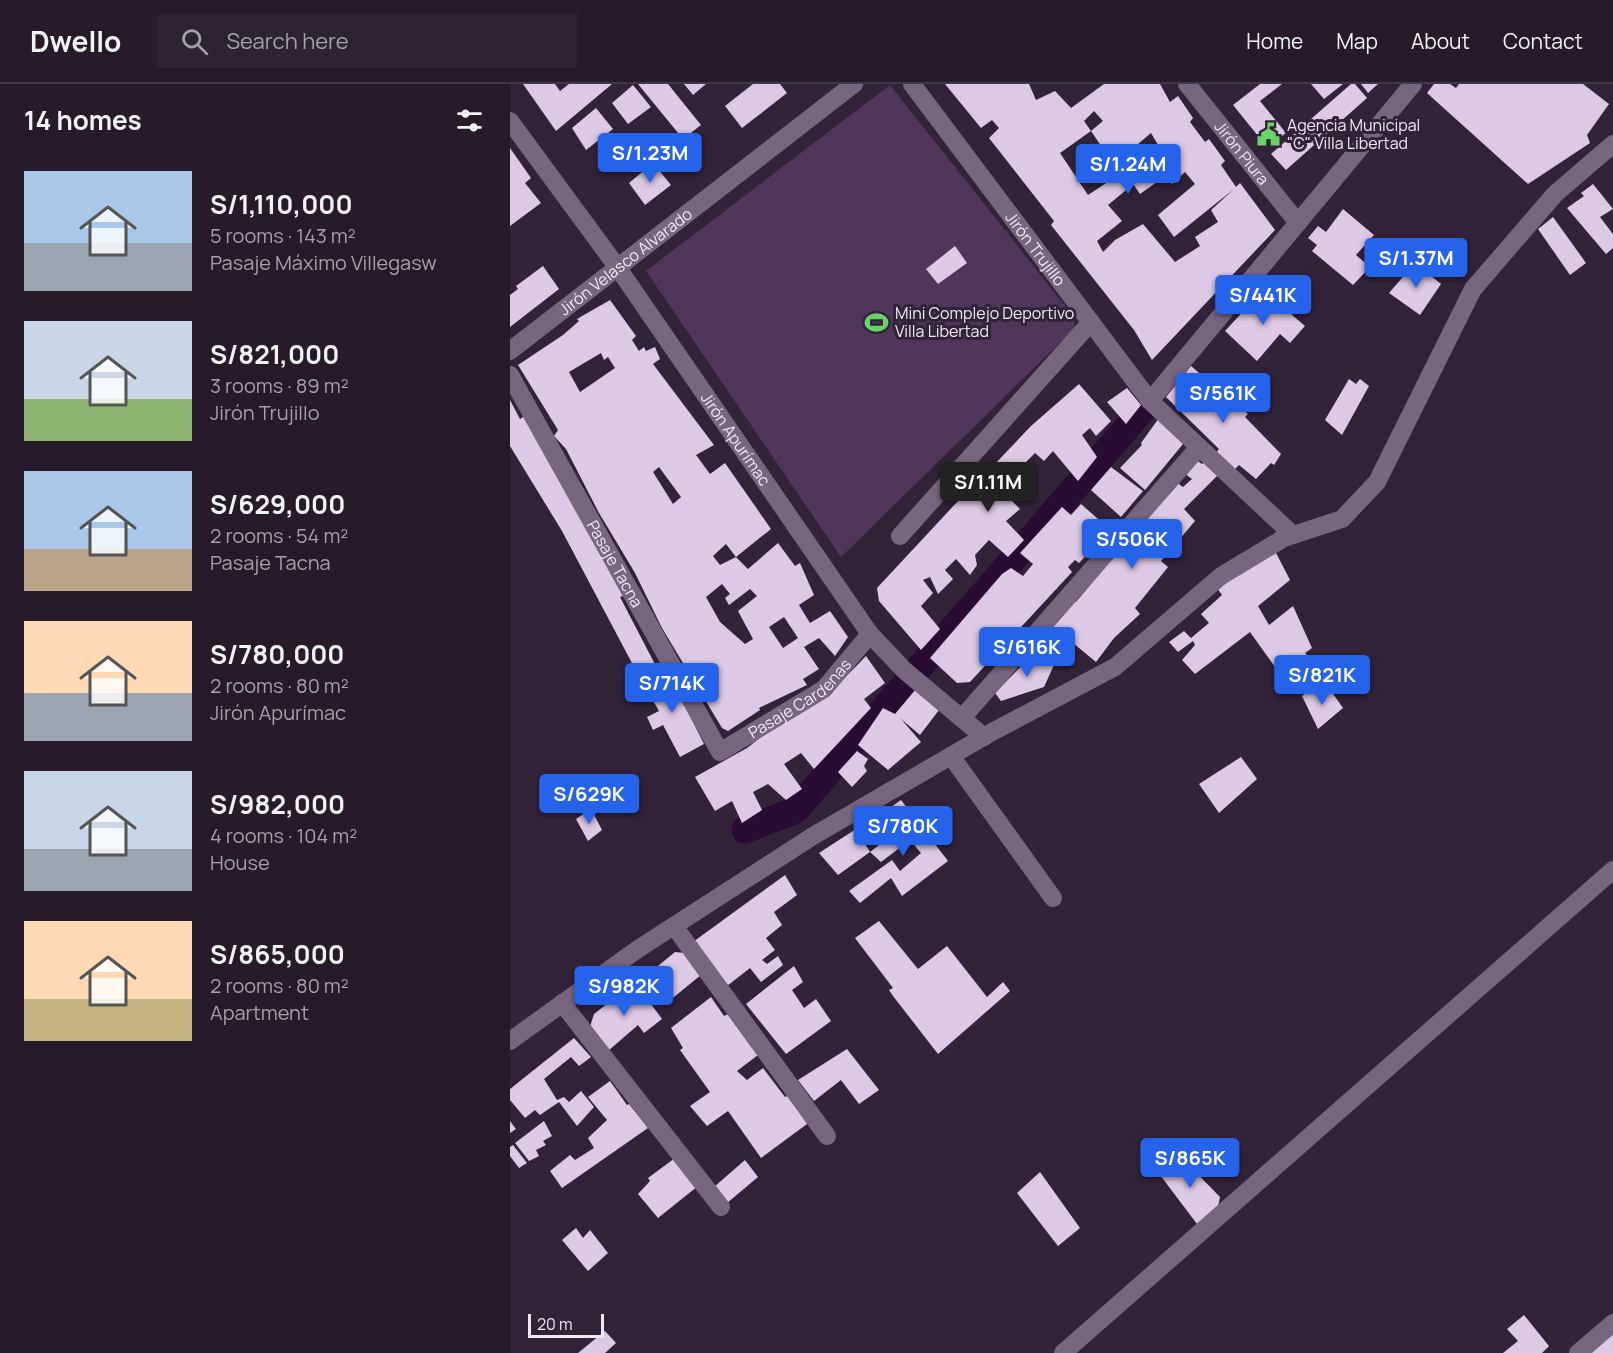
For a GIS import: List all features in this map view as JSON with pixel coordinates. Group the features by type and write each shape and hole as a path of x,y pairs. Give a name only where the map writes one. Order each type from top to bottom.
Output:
{"street":[{"name":"Jirón Velasco Alvarado","path":"510,351 854,84"},
{"name":"Jirón Trujillo","path":"912,84 1150,401 1293,535"},
{"name":"Jirón Piura","path":"1187,84 1298,223"},
{"path":"1150,401 1413,84"},
{"name":"Jirón Apurímac","path":"510,121 618,268 870,634 904,670 984,737"},
{"path":"510,1041 674,926 813,836 984,737 1115,667 1221,576 1293,535 1342,519 1377,482 1473,289 1555,194 1613,144"},
{"path":"900,536 1091,322"},
{"name":"Pasaje Tacna","path":"510,375 720,752"},
{"path":"962,718 1199,447"},
{"name":"Pasaje Cardenas","path":"720,752 824,689 870,634"},
{"path":"951,756 1053,898"},
{"path":"1064,1353 1613,870"},
{"path":"674,926 827,1136"},
{"path":"562,1003 721,1207"},
{"path":"1578,1353 1613,1323"}],"shaded area":[{"name":"Mini Complejo Deportivo Villa Libertad","path":"890,85 1073,316 1075,328 841,557 646,271"}],"building":[{"path":"523,84 555,84 560,91 569,84 612,84 556,131"},
{"path":"638,84 668,84 701,125 683,139"},
{"path":"684,84 706,84 693,95"},
{"path":"753,84 780,84 787,93 742,128 725,106"},
{"path":"945,84 1029,84 1036,100 1055,91 1071,108 1104,84 1160,84 1170,102 1178,96 1193,118 1190,122 1205,142 1209,139 1225,161 1221,165 1236,187 1240,183 1275,230 1152,360 1134,330 1051,225 1054,221 989,138 999,128 992,120 981,128","holes":["1094,111 1103,121 1091,131 1084,121","1091,131 1120,174 1088,195 1060,153","1151,133 1164,155 1140,177 1132,172 1137,166 1124,156","1125,172 1140,194 1164,177 1172,184 1185,172 1195,184 1158,215 1174,237 1234,189 1211,210 1218,222 1195,237 1200,246 1175,262 1143,224 1115,240 1103,252 1097,241 1122,221 1108,205 1131,186 1120,174"]},
{"path":"1260,84 1282,84 1260,101 1286,133 1267,147 1233,105"},
{"path":"1311,84 1343,84 1324,99"},
{"path":"1351,84 1355,84 1367,98 1286,170 1271,154"},
{"path":"1361,84 1378,84 1368,93"},
{"path":"1434,84 1450,84 1456,88 1459,84 1583,84 1609,104 1587,135 1590,143 1528,184 1427,93"},
{"path":"633,85 651,107 628,124 612,103"},
{"path":"596,108 613,129 586,150 572,128"},
{"path":"510,148 531,178 525,183 541,203 510,226"},
{"path":"653,163 671,185 645,205 629,183"},
{"path":"1593,184 1613,209 1600,217 1613,234 1613,248 1606,254 1567,208 1584,196 1581,193"},
{"path":"1343,209 1374,235 1356,255 1370,267 1353,285 1312,251 1317,245 1308,238 1318,226 1326,232"},
{"path":"1553,217 1586,263 1570,275 1538,229"},
{"path":"955,246 967,263 938,284 926,269"},
{"path":"1415,263 1441,284 1420,315 1389,293"},
{"path":"543,266 559,289 510,327 510,295 518,289 516,286"},
{"path":"1263,290 1305,326 1290,343 1280,334 1257,361 1225,331"},
{"path":"610,300 636,336 632,340 639,351 644,347 646,351 655,347 660,359 653,364 714,445 696,455 710,474 725,463 771,529 736,557 748,569 778,543 795,566 800,563 814,595 799,605 810,623 830,611 848,637 835,656 819,638 804,647 819,669 803,679 807,685 759,708 760,710 728,731 722,728 662,628 635,573 599,513 566,449 554,436 558,430 518,365 563,335 579,321 577,319","holes":["601,353 604,360 608,357 615,368 580,392 569,372","659,467 681,497 673,504 653,472","726,544 736,557 720,565 713,556","722,584 730,594 725,598 729,605 750,589 757,596 738,611 753,639 745,644 720,622 706,597","784,617 798,638 783,648 769,627"]},
{"path":"1191,366 1248,414 1245,417 1281,454 1274,465 1271,463 1256,479 1239,465 1235,469 1216,453 1219,449 1166,397"},
{"path":"1349,379 1356,384 1360,379 1369,386 1342,435 1325,420"},
{"path":"1079,384 1111,421 1096,436 1090,428 1082,435 1097,457 1078,481 1053,451 1044,461 1035,453 1021,467 1027,478 1016,488 1019,491 1010,499 1020,509 1006,521 1024,540 1008,557 989,540 975,555 977,565 970,575 956,559 945,570 953,579 938,594 930,577 923,580 933,593 921,606 940,629 921,650 879,601 877,588 972,486 979,493 997,472 992,467 1031,426"},
{"path":"1127,388 1141,405 1126,424 1107,402"},
{"path":"510,400 520,419 525,416 623,596 620,597 659,672 642,682 562,531 510,446"},
{"path":"1159,418 1183,444 1145,490 1120,468 1142,445 1141,443"},
{"path":"1195,459 1202,464 1205,462 1218,475 1184,509 1195,521 1161,561 1168,567 1135,608 1140,614 1114,638 1096,662 1050,624 1073,599 1076,602 1176,482 1183,487 1192,479 1184,473"},
{"path":"1111,467 1143,491 1121,517 1091,490"},
{"path":"1081,504 1106,526 1097,538 1099,542 1079,563 1075,560 1068,567 1072,572 970,682 957,683 930,658 1002,574 1011,568 1023,576 1033,564 1020,553 1062,507 1071,515"},
{"path":"1273,547 1290,580 1258,606 1269,625 1293,606 1312,648 1305,653 1321,670 1293,692 1250,632 1195,674 1182,660 1195,645 1193,641 1178,652 1169,642 1184,631 1191,638 1209,623 1201,614 1222,595 1214,584"},
{"path":"1037,650 1054,665 1044,687 1001,701 995,693"},
{"path":"866,656 885,683 864,699 871,708 814,769 801,753 784,764 802,789 786,800 768,784 753,792 762,810 742,823 732,801 715,811 695,777 747,748 769,731 828,695"},
{"path":"667,670 704,744 680,757 663,725 653,730 647,717 659,711 643,683"},
{"path":"1316,686 1323,695 1331,691 1343,708 1318,729 1302,696"},
{"path":"916,689 939,710 920,735 901,719 921,742 888,770 858,745 883,708 895,714"},
{"path":"857,751 868,759 864,766 867,771 852,787 838,772"},
{"path":"1241,757 1257,779 1219,813 1199,784"},
{"path":"901,800 948,861 902,896 891,878 860,903 849,891 892,860 900,871 921,853 910,840 881,862 870,852 901,828 887,810"},
{"path":"591,809 602,830 588,841 576,819"},
{"path":"856,829 870,852 838,875 819,853"},
{"path":"785,875 797,895 774,912 782,925 766,938 775,950 762,960 767,964 778,956 783,965 761,982 750,968 727,986 693,942"},
{"path":"879,921 918,969 947,946 987,997 1003,982 1010,991 938,1054 893,996 889,990 893,988 855,938"},
{"path":"675,952 685,953 701,975 669,1001 647,975"},
{"path":"794,966 803,982 792,990 804,1008 816,999 831,1021 786,1054 746,1004"},
{"path":"635,982 662,1019 644,1033 638,1025 608,1051 590,1027 594,1014"},
{"path":"711,997 724,1016 728,1014 758,1055 737,1071 747,1080 763,1068 785,1097 790,1094 807,1124 761,1158 728,1111 707,1126 690,1106 710,1092 680,1050 683,1048 671,1028"},
{"path":"574,1038 591,1057 579,1066 571,1057 544,1079 557,1100 564,1097 569,1102 581,1091 594,1107 577,1126 559,1102 540,1115 535,1110 525,1118 510,1100 510,1089"},
{"path":"847,1049 879,1090 859,1104 841,1080 814,1101 798,1080"},
{"path":"610,1081 627,1105 629,1104 648,1128 562,1188 550,1171 570,1155 575,1160 594,1148 588,1138 607,1120 588,1097"},
{"path":"510,1121 516,1129 510,1133"},
{"path":"544,1121 552,1136 543,1141 546,1145 536,1150 539,1156 529,1161 515,1143"},
{"path":"513,1145 527,1163 519,1168 510,1156 510,1147"},
{"path":"1178,1154 1220,1197 1218,1207 1197,1224 1157,1171"},
{"path":"675,1158 698,1186 658,1218 638,1194 650,1181 648,1178"},
{"path":"745,1160 758,1177 727,1203 714,1187"},
{"path":"1040,1172 1080,1228 1058,1246 1017,1193"},
{"path":"576,1228 583,1238 590,1230 608,1253 588,1271 562,1240"},
{"path":"1524,1315 1549,1346 1542,1353 1503,1353 1518,1341 1507,1329"},
{"path":"605,1331 616,1343 605,1353 578,1353"},
{"path":"1613,1334 1613,1353 1590,1353"}],"waterway":[{"path":"745,830 796,810 1150,401"}],"place":[{"name":"Agencia Municipal \"C\" Villa Libertad","path":"1269,134"},
{"name":"Mini Complejo Deportivo Villa Libertad","path":"877,322"}]}
